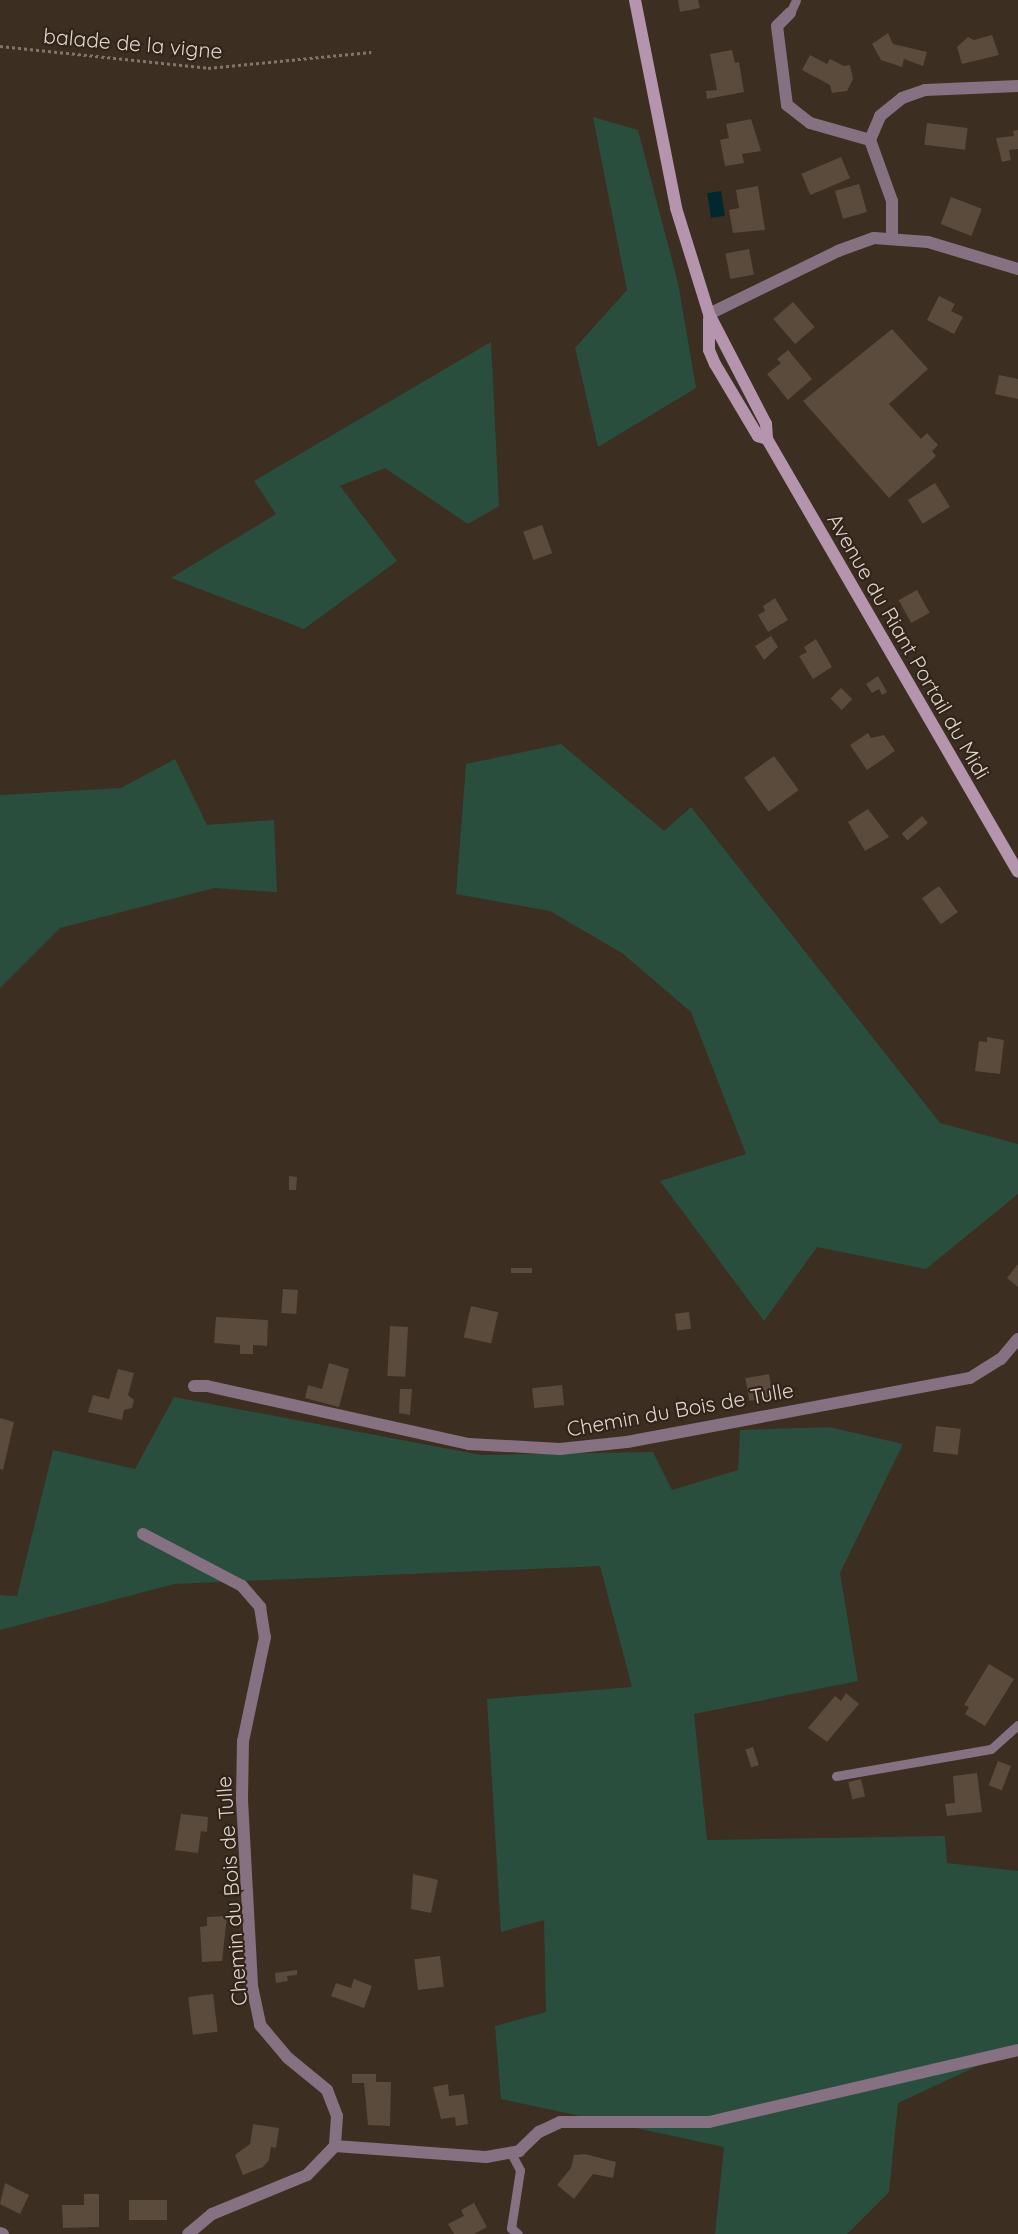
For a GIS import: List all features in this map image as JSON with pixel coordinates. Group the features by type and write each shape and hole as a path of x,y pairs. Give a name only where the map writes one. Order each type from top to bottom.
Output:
{"main road":[{"name":"Avenue du Riant Portail du Midi","path":"635,0 676,208 709,314 766,424 767,439 1018,872"}],"street":[{"path":"790,13 777,26 787,105 810,123 870,140"},
{"path":"892,239 892,201 870,140 880,116 910,95 925,90 1018,86"},
{"path":"709,314 838,250 874,238 928,242 1018,269"},
{"name":"Chemin du Bois de Tulle","path":"194,1386 207,1386 469,1444 560,1449 627,1442 970,1378 1002,1359 1018,1339"},
{"name":"Chemin du Bois de Tulle","path":"143,1534 242,1586 260,1607 265,1637 243,1741 242,1800 252,1986 260,2025 288,2058 327,2090 337,2116 335,2146"},
{"path":"188,2234 212,2214 307,2175 335,2146 486,2157 511,2153 560,2122 709,2122 1018,2050"}],"lane":[{"path":"790,13 796,0"},
{"path":"836,1776 991,1749 1018,1725"},
{"path":"511,2153 520,2170 511,2228 518,2234"}],"path":[{"name":"balade de la vigne","path":"0,46 208,68 371,52"}],"green space":[{"path":"593,117 638,130 678,283 696,388 598,447 575,348 627,290"},
{"path":"491,342 499,506 468,524 385,468 340,486 397,561 304,629 171,578 276,514 254,481"},
{"path":"561,744 664,831 691,807 940,1123 1018,1144 1018,1194 926,1269 817,1247 764,1321 660,1181 746,1154 691,1012 622,953 550,911 456,894 466,764"},
{"path":"175,759 207,825 274,820 277,892 214,888 60,928 0,988 0,795 121,788"},
{"path":"174,1397 481,1455 653,1452 672,1490 738,1470 740,1430 829,1427 903,1444 840,1573 858,1681 694,1714 707,1840 945,1836 947,1863 1018,1871 1018,2047 898,2103 889,2192 847,2234 715,2234 724,2147 501,2099 495,2026 546,2012 544,1920 501,1932 487,1699 632,1687 600,1566 174,1584 0,1630 0,1595 17,1596 53,1450 135,1469"}],"water":[{"path":"721,191 725,216 711,218 707,193"}],"building":[{"path":"678,0 698,0 700,8 680,12"},
{"path":"888,33 893,44 927,52 923,66 904,59 902,67 881,60 872,44"},
{"path":"992,35 999,55 962,64 957,47 968,37 974,40"},
{"path":"732,50 735,63 739,62 744,92 707,99 706,91 717,90 710,54"},
{"path":"810,55 827,64 830,59 844,66 850,65 853,79 847,91 832,93 830,85 802,70"},
{"path":"751,119 761,151 742,154 744,163 725,166 720,140 729,138 726,124"},
{"path":"927,123 968,128 965,150 924,145"},
{"path":"1018,130 1018,149 1009,150 1011,160 1002,162 996,138 1014,136 1013,131"},
{"path":"841,157 850,178 810,195 801,174"},
{"path":"859,184 867,212 843,219 835,191"},
{"path":"758,186 765,230 733,233 729,210 739,208 736,190"},
{"path":"951,197 982,209 971,236 941,224"},
{"path":"749,249 754,275 730,279 725,254"},
{"path":"939,296 955,304 951,311 963,317 954,334 927,320"},
{"path":"793,302 815,327 795,344 773,319"},
{"path":"892,329 928,369 889,404 921,439 927,433 938,445 932,451 936,456 889,498 803,401"},
{"path":"788,350 812,379 788,400 767,374 781,363 777,359"},
{"path":"999,375 1018,379 1018,399 995,394"},
{"path":"935,483 950,507 923,524 908,500"},
{"path":"542,525 552,553 533,560 523,532"},
{"path":"917,590 930,613 911,623 899,600"},
{"path":"775,598 788,620 768,632 758,615 765,611 763,606"},
{"path":"771,636 778,647 764,660 755,646"},
{"path":"816,639 832,667 813,679 799,656 807,652 804,647"},
{"path":"878,676 887,692 882,695 879,689 872,693 866,684"},
{"path":"841,688 852,699 842,710 830,699"},
{"path":"868,733 871,738 884,735 895,751 867,770 850,745"},
{"path":"774,756 799,790 769,812 744,778"},
{"path":"868,809 889,837 865,851 848,822"},
{"path":"922,816 928,823 908,841 902,834"},
{"path":"939,886 958,912 941,924 922,898"},
{"path":"987,1037 1004,1040 1000,1074 975,1071 979,1041 987,1042"},
{"path":"289,1176 297,1177 296,1190 289,1190"},
{"path":"1018,1264 1018,1287 1007,1278"},
{"path":"511,1268 532,1268 532,1273 511,1273"},
{"path":"283,1289 298,1290 296,1314 281,1313"},
{"path":"471,1306 498,1312 491,1343 464,1337"},
{"path":"689,1312 691,1329 677,1331 675,1314"},
{"path":"216,1317 268,1320 267,1346 253,1345 253,1354 240,1354 240,1345 214,1343"},
{"path":"390,1326 408,1327 405,1377 387,1376"},
{"path":"329,1363 349,1369 339,1407 305,1398 308,1385 322,1389"},
{"path":"118,1369 134,1373 128,1395 134,1400 132,1408 124,1410 122,1420 88,1412 93,1395 109,1399"},
{"path":"769,1374 773,1397 749,1401 745,1378"},
{"path":"562,1385 564,1405 534,1408 532,1388"},
{"path":"400,1389 412,1389 410,1415 399,1413"},
{"path":"0,1418 14,1422 3,1470 0,1469"},
{"path":"936,1426 961,1429 958,1455 933,1452"},
{"path":"989,1664 1014,1679 985,1726 965,1714 969,1707 964,1705"},
{"path":"846,1693 859,1704 827,1742 808,1728 835,1696 841,1701"},
{"path":"753,1747 759,1765 751,1768 745,1749"},
{"path":"998,1761 1011,1766 1002,1790 989,1785"},
{"path":"977,1773 982,1812 947,1816 945,1804 955,1803 953,1776"},
{"path":"861,1779 865,1797 852,1799 848,1782"},
{"path":"181,1814 208,1817 207,1832 201,1831 198,1853 175,1850"},
{"path":"413,1874 438,1880 431,1913 411,1909"},
{"path":"227,1916 222,1961 202,1962 200,1927 207,1926 207,1917"},
{"path":"440,1956 444,1987 418,1990 414,1959"},
{"path":"297,1970 297,1975 287,1976 288,1981 276,1983 275,1973"},
{"path":"354,1979 372,1986 364,2008 331,1996 336,1983 351,1988"},
{"path":"213,1994 218,2032 193,2035 188,1997"},
{"path":"352,2074 376,2074 376,2082 391,2082 390,2126 368,2125 364,2083 352,2083"},
{"path":"448,2084 449,2096 464,2094 468,2124 456,2126 455,2117 441,2119 433,2087"},
{"path":"253,2124 279,2128 276,2148 271,2147 269,2160 263,2167 243,2175 235,2155 250,2144"},
{"path":"585,2154 616,2162 613,2178 593,2174 574,2199 557,2185 571,2168 574,2155"},
{"path":"5,2183 29,2195 20,2214 0,2204"},
{"path":"84,2194 99,2194 99,2227 63,2228 62,2205 84,2205"},
{"path":"129,2200 167,2200 167,2220 129,2220"},
{"path":"474,2203 487,2227 474,2234 454,2234 448,2224 464,2216 461,2210"}]}
